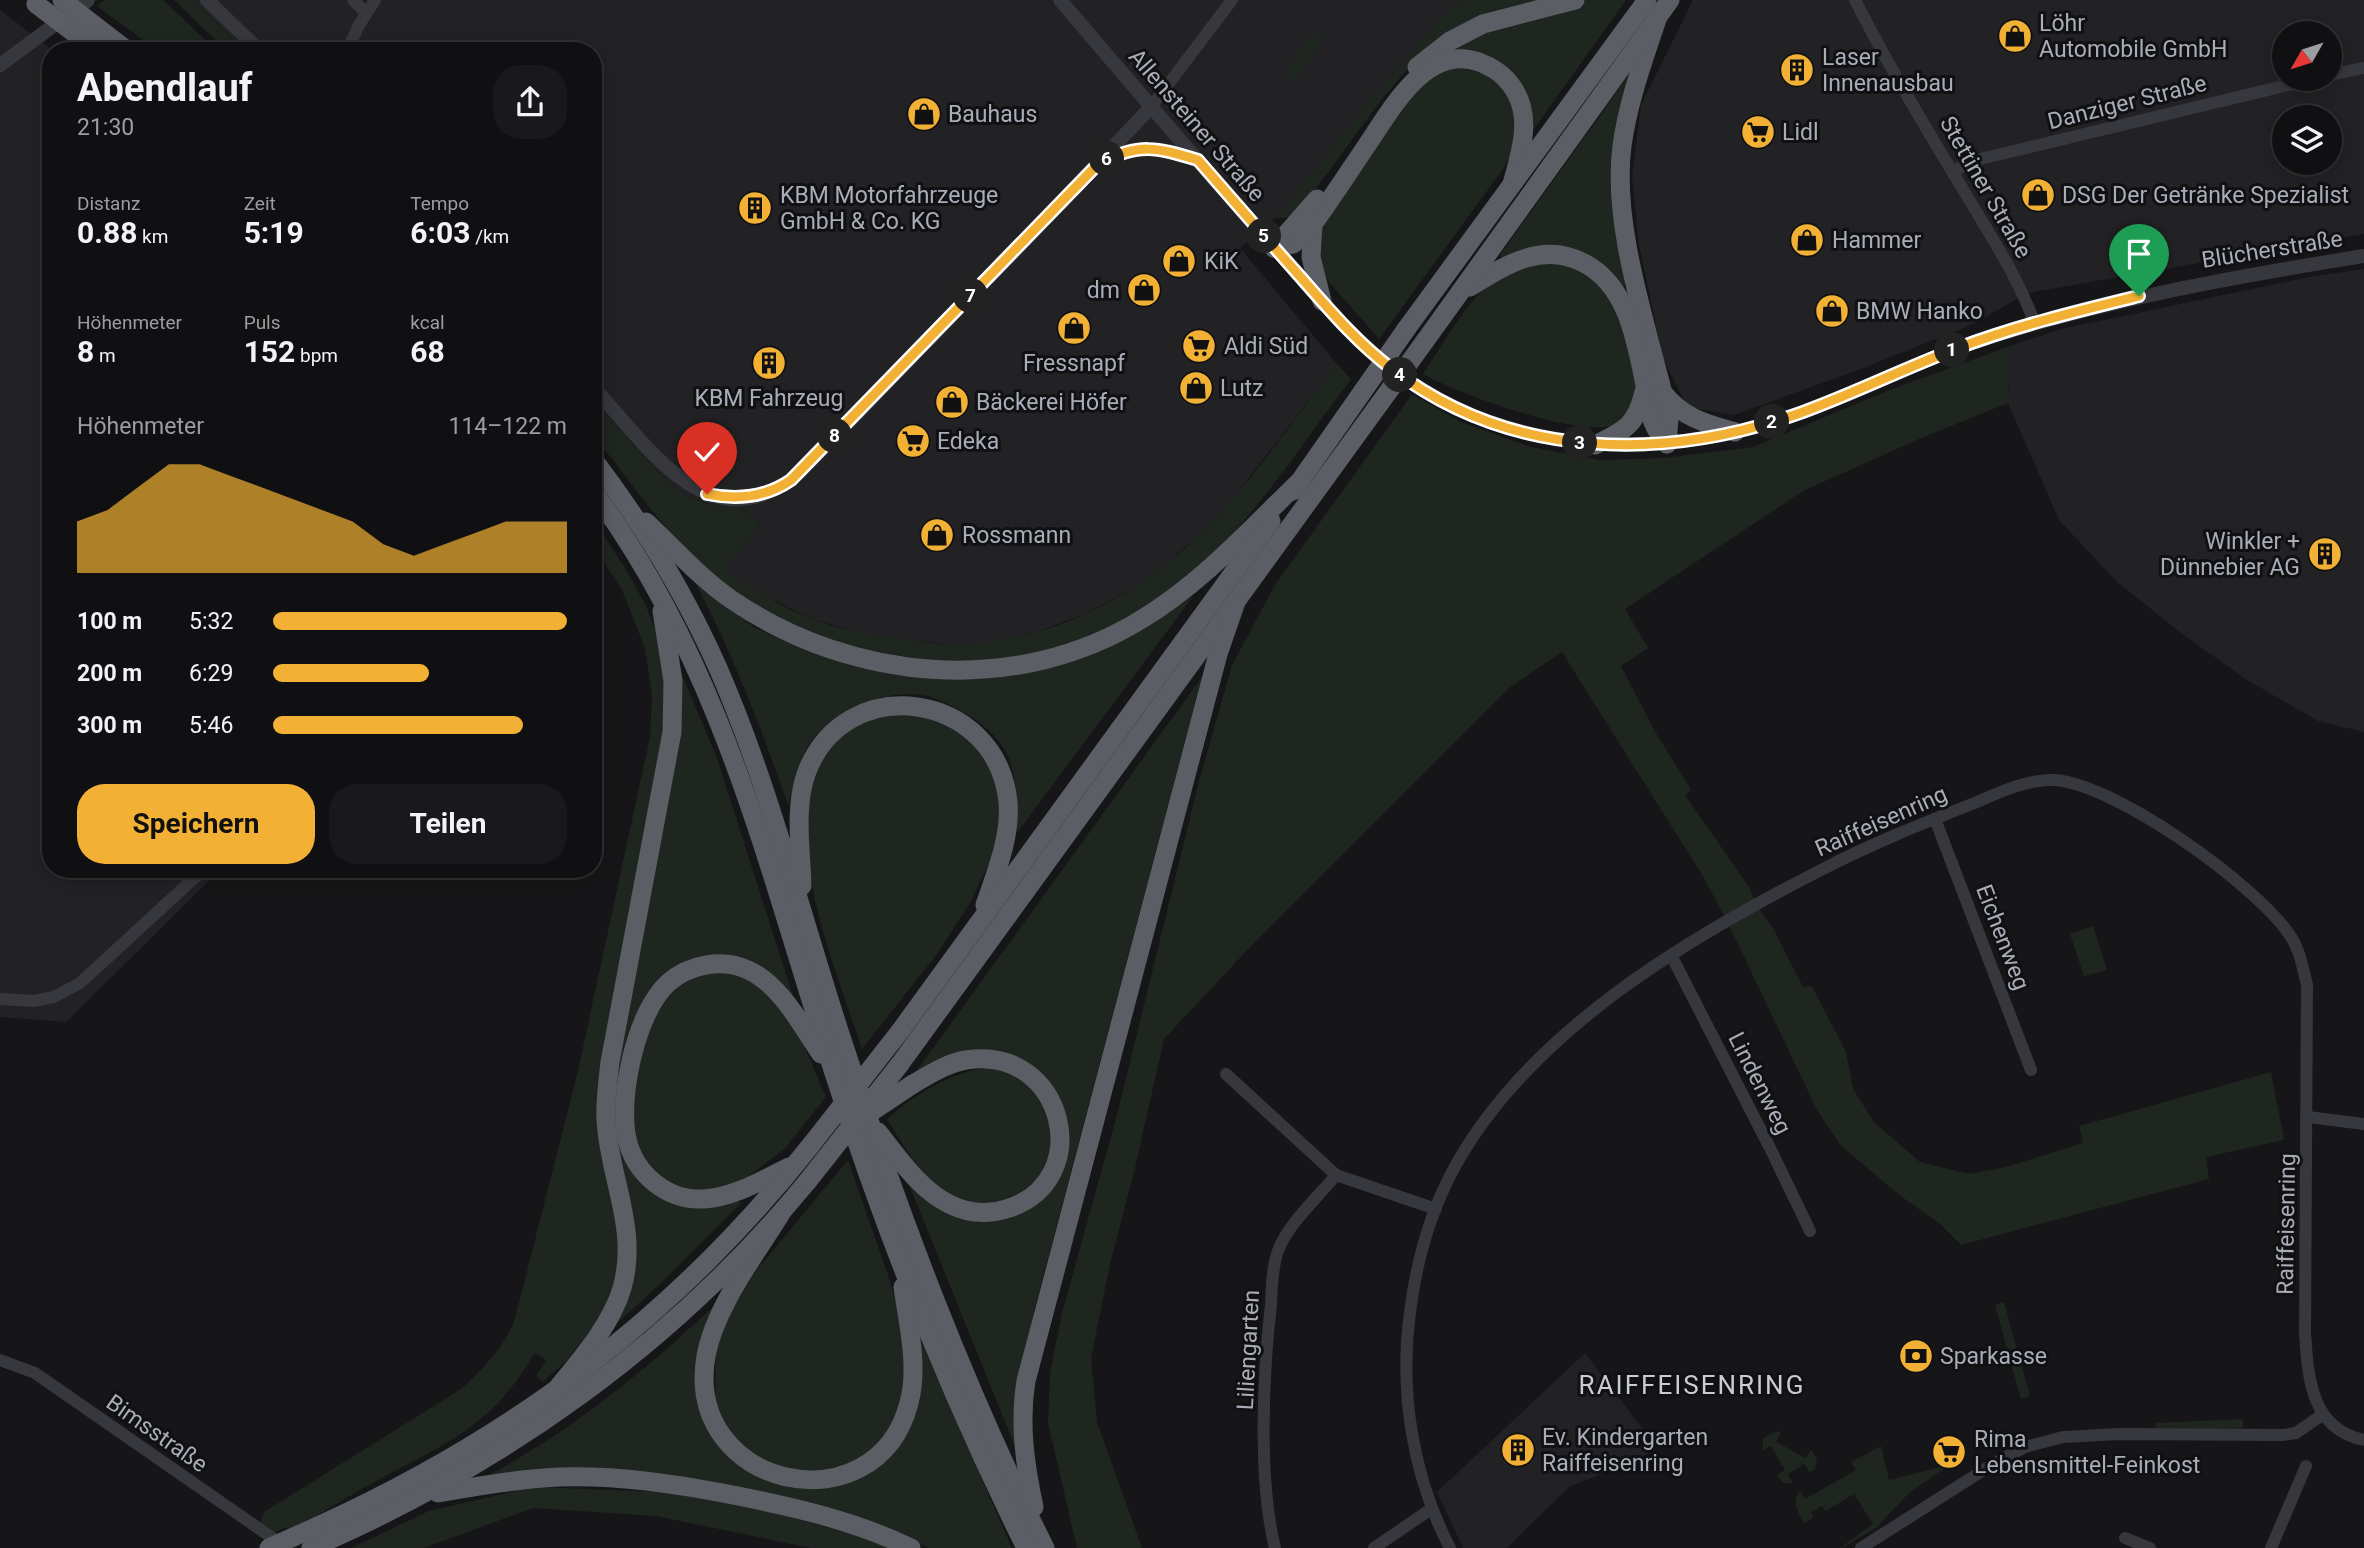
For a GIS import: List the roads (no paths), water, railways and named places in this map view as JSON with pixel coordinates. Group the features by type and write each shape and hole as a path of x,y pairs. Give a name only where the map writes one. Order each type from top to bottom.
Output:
{"highway":[{"path":"62,0 94,40"},
{"path":"1275,248 1323,191 1404,81 1431,55 1450,41 1483,24 1575,0"},
{"path":"319,1538 489,1437 552,1395 612,1349 690,1280 752,1215 796,1164 901,1030 1301,480 1512,184 1652,8 1670,0"},
{"path":"34,2 94,40"},
{"path":"863,1123 900,1064 1460,293 1652,8"},
{"path":"1652,8 1631,101 1620,168 1622,208 1654,390 1652,423 1667,444"},
{"path":"1275,248 1293,244 1313,224 1405,92 1427,71 1446,62 1472,60 1487,65 1501,74 1519,98 1525,125 1512,184"},
{"path":"1313,224 1311,257 1322,301"},
{"path":"1460,293 1503,266 1527,256 1551,254 1577,260 1600,274 1618,297 1654,390 1688,416 1735,432"},
{"path":"1595,444 1623,431 1654,390"},
{"path":"602,471 670,576 717,667 758,773 803,911 863,1123 1037,1544"},
{"path":"623,500 710,583 755,615 796,636 878,663 911,669 964,670 1008,667 1062,655 1120,632 1187,588 1301,480"},
{"path":"602,504 633,549 702,677 741,776 833,1072 900,1261 976,1443 1037,1544"},
{"path":"552,1395 594,1341 612,1312 622,1288 627,1261 629,1238 609,1142 606,1100 610,1062 672,732 673,681 658,593"},
{"path":"1037,1544 1023,1447 1026,1381 1218,654 1237,602"},
{"path":"803,911 800,808 802,791 814,757 837,730 863,714 894,706 910,706 938,711 964,723 983,741 1001,771 1008,803 1006,836 979,921"},
{"path":"796,1164 733,1193 702,1199 673,1194 646,1176 630,1149 626,1136 625,1108 632,1061 644,1020 658,994 680,974 706,965 737,965 756,974 775,990 833,1072"},
{"path":"269,1548 319,1538 424,1495 526,1436 595,1387 675,1320 780,1215 863,1123 913,1084 942,1069 966,1060 994,1059 1024,1070 1043,1088 1056,1110 1060,1143 1050,1174 1034,1193 1013,1207 981,1213 963,1210 928,1189 863,1123"},
{"path":"780,1215 726,1304 710,1341 705,1369 707,1398 723,1437 744,1458 770,1473 784,1478 814,1481 844,1474 871,1460 898,1429 909,1403 912,1375 912,1353 900,1261"},
{"path":"424,1495 510,1481 551,1478 608,1478 666,1483 762,1500 817,1514 887,1537 911,1548"}],"street":[{"path":"0,65 88,0"},
{"path":"207,0 251,42"},
{"path":"353,0 366,13"},
{"path":"352,42 375,0"},
{"name":"Allensteiner Straße","path":"1060,0 1322,301 1378,358 1442,400 1473,415 1525,432 1558,440 1595,444 1667,444"},
{"path":"602,397 670,471 693,488 707,494 737,498 773,491 800,472 1099,163 1151,107 1232,0"},
{"name":"Stettiner Straße","path":"1855,0 1884,56 2020,288 2035,324"},
{"path":"2342,72 2364,68"},
{"name":"Danziger Straße","path":"1953,172 1972,161 2272,89"},
{"path":"1099,163 1123,151 1140,148 1162,149 1198,160"},
{"name":"Blücherstraße","path":"1667,444 1735,432 1805,411 1960,347 2114,302 2215,280 2364,256"},
{"name":"Raiffeisenring","path":"1450,1548 1431,1508 1418,1463 1408,1410 1405,1342 1422,1249 1436,1209 1454,1169 1514,1085 1601,1005 1671,955 1811,875 1935,819 2032,782 2051,779 2082,784 2118,802 2221,867 2260,899 2292,938 2307,985 2305,1333 2311,1387 2322,1415 2334,1427 2364,1440"},
{"name":"Eichenweg","path":"1935,819 2032,1070"},
{"path":"0,999 34,1001 54,997 80,983 194,878"},
{"name":"Lindenweg","path":"1671,955 1810,1231"},
{"path":"1226,1074 1336,1175 1436,1209"},
{"path":"2308,1117 2364,1124"},
{"name":"Liliengarten","path":"1275,1548 1269,1512 1265,1416 1268,1332 1275,1265 1278,1250 1287,1234 1336,1175"},
{"name":"Bimsstraße","path":"0,1360 35,1373 287,1548"},
{"path":"1861,1548 1993,1464 2040,1442 2063,1437 2119,1434 2283,1435 2296,1433 2322,1415"},
{"path":"2271,1548 2305,1466"},
{"path":"1374,1548 1431,1508"},
{"path":"2125,1538 2150,1548"}],"place":[{"name":"Löhr Automobile GmbH","path":"2015,36"},
{"name":"Laser Innenausbau","path":"1797,70"},
{"name":"Bauhaus","path":"924,114"},
{"name":"Lidl","path":"1758,132"},
{"name":"DSG Der Getränke Spezialist","path":"2038,195"},
{"name":"KBM Motorfahrzeuge GmbH & Co. KG","path":"755,208"},
{"name":"Hammer","path":"1807,240"},
{"name":"KiK","path":"1179,261"},
{"name":"dm","path":"1144,290"},
{"name":"BMW Hanko","path":"1832,311"},
{"name":"Fressnapf","path":"1074,328"},
{"name":"Aldi Süd","path":"1199,346"},
{"name":"KBM Fahrzeug","path":"769,363"},
{"name":"Lutz","path":"1196,388"},
{"name":"Bäckerei Höfer","path":"952,402"},
{"name":"Edeka","path":"913,441"},
{"name":"Rossmann","path":"937,535"},
{"name":"Winkler + Dünnebier AG","path":"2325,554"},
{"name":"Sparkasse","path":"1916,1356"},
{"name":"Ev. Kindergarten Raiffeisenring","path":"1518,1450"},
{"name":"Rima Lebensmittel-Feinkost","path":"1949,1452"}],"district":[{"name":"RAIFFEISENRING","path":"1692,1385"}]}
